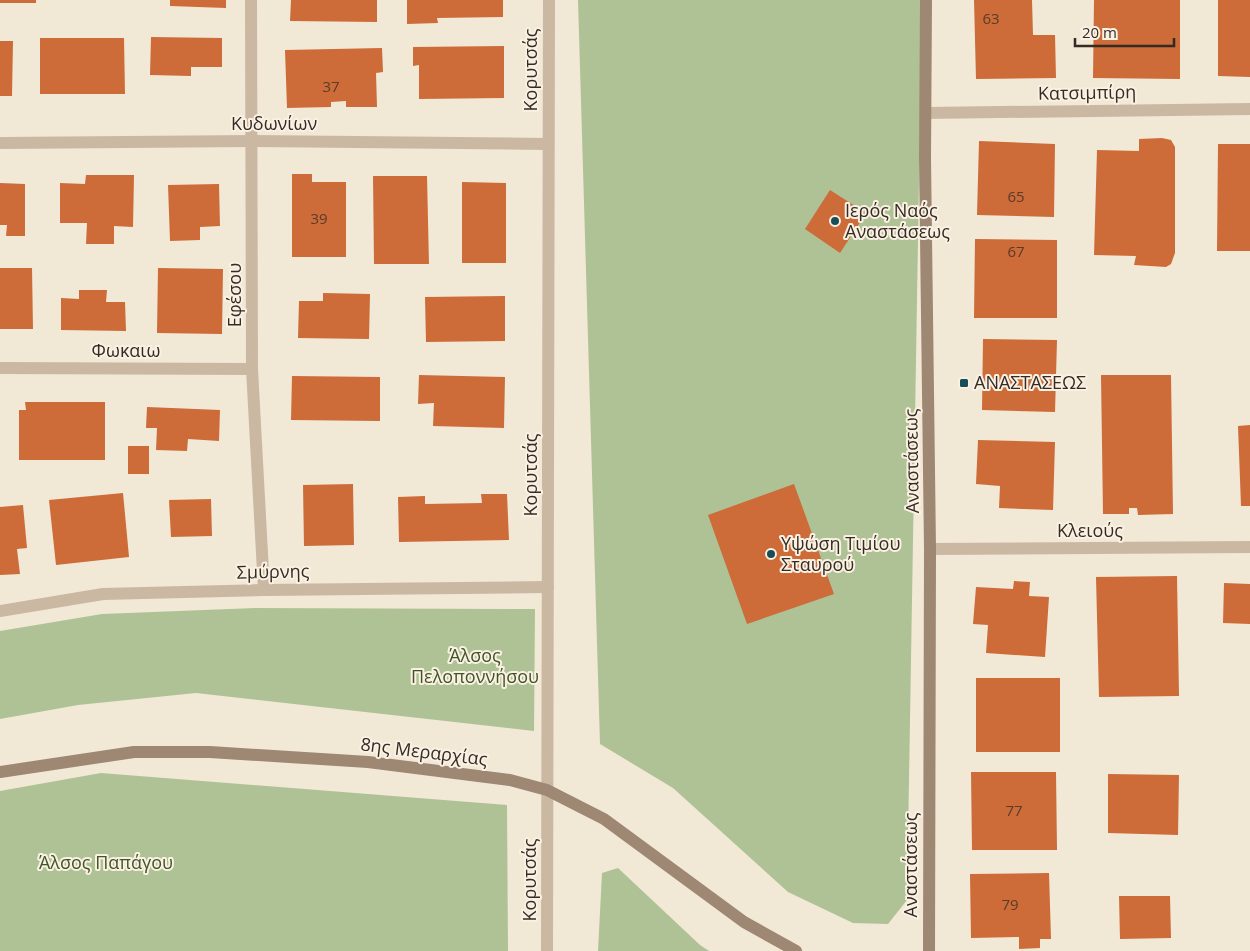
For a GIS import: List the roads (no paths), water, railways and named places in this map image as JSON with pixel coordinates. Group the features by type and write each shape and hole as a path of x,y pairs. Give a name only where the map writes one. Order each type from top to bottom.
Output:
{"street":[{"name":"Εφέσου","path":"251,0 253,141 252,369 264,590"},
{"name":"Κορυτσάς","path":"547,951 549,0"},
{"name":"Αναστάσεως","path":"926,0 925,113 930,550 928,951"},
{"name":"Κατσιμπίρη","path":"925,113 1250,109"},
{"name":"Κυδωνίων","path":"0,143 253,141 548,144"},
{"name":"Φωκαιω","path":"0,368 252,369"},
{"name":"Κλειούς","path":"930,550 1250,547"},
{"name":"Σμύρνης","path":"0,611 103,594 548,587"},
{"name":"8ης Μεραρχίας","path":"0,772 134,752 210,752 368,762 510,780 548,790 604,819 744,922 796,951"}],"place":[{"name":"Ιερός Ναός Αναστάσεως","path":"835,221"},
{"name":"ΑΝΑΣΤΑΣΕΩΣ","path":"964,383"},
{"name":"Υψώση Τιμίου Σταυρού","path":"771,554"}],"park label":[{"name":"Άλσος Πελοποννήσου","path":"475,666"},
{"name":"Άλσος Παπάγου","path":"106,863"}]}
